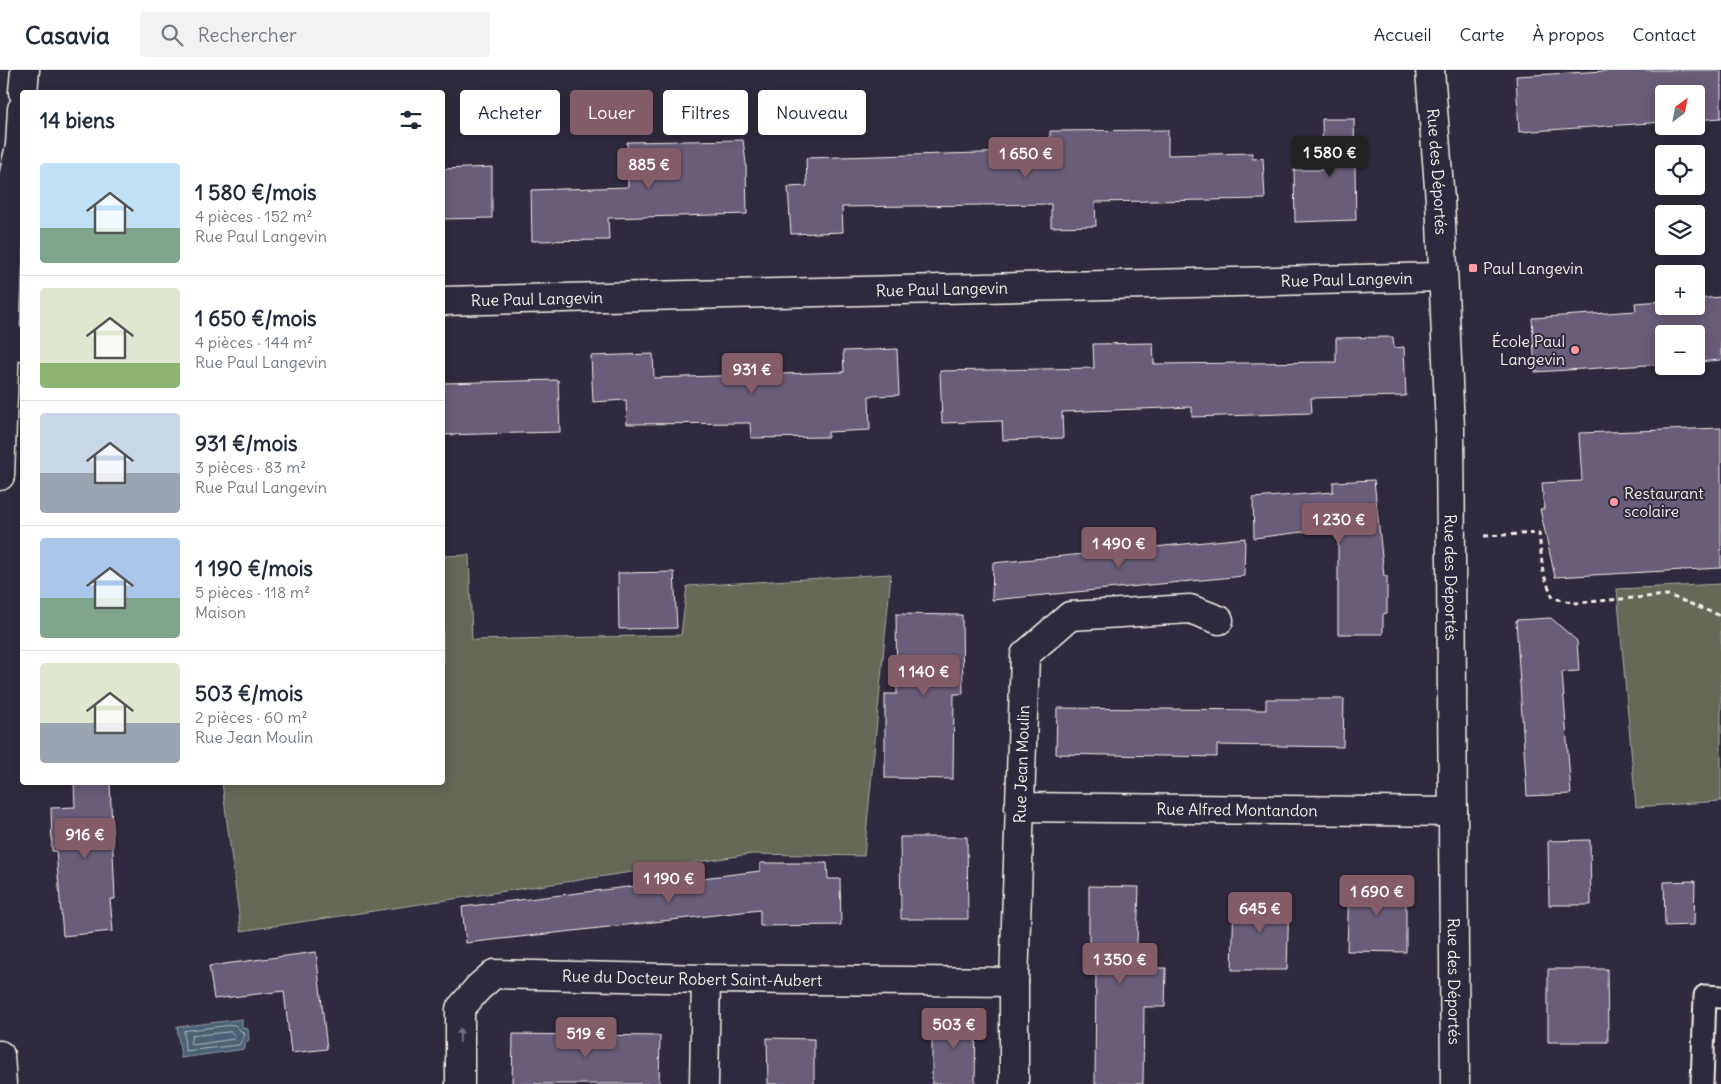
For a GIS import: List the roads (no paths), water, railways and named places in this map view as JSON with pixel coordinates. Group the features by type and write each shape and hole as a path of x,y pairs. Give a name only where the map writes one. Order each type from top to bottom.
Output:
{"street":[{"path":"24,90 25,70"},
{"name":"Rue des Déportés","path":"1430,70 1440,200 1441,276 1450,428 1455,1084"},
{"path":"0,476 13,338 10,186 20,151"},
{"name":"Rue Paul Langevin","path":"445,301 1441,276"},
{"path":"4,418 20,387"},
{"name":"Rue Jean Moulin","path":"1014,1084 1014,982 1025,655 1070,616 1190,609 1219,620"},
{"name":"Rue Alfred Montandon","path":"1019,807 1453,812"},
{"name":"Rue du Docteur Robert Saint-Aubert","path":"460,1084 460,1010 478,988 494,974 706,979 1014,982"},
{"path":"704,1084 706,979"},
{"path":"0,1055 2,1084"}],"lane":[{"path":"1702,1084 1705,996 1721,997"}],"water":[{"path":"242,1019 242,1027 248,1029 249,1040 245,1043 245,1049 181,1058 177,1027"}],"place":[{"name":"Paul Langevin","path":"1473,268"},
{"name":"École Paul Langevin","path":"1575,350"},
{"name":"Restaurant scolaire","path":"1614,502"}]}
